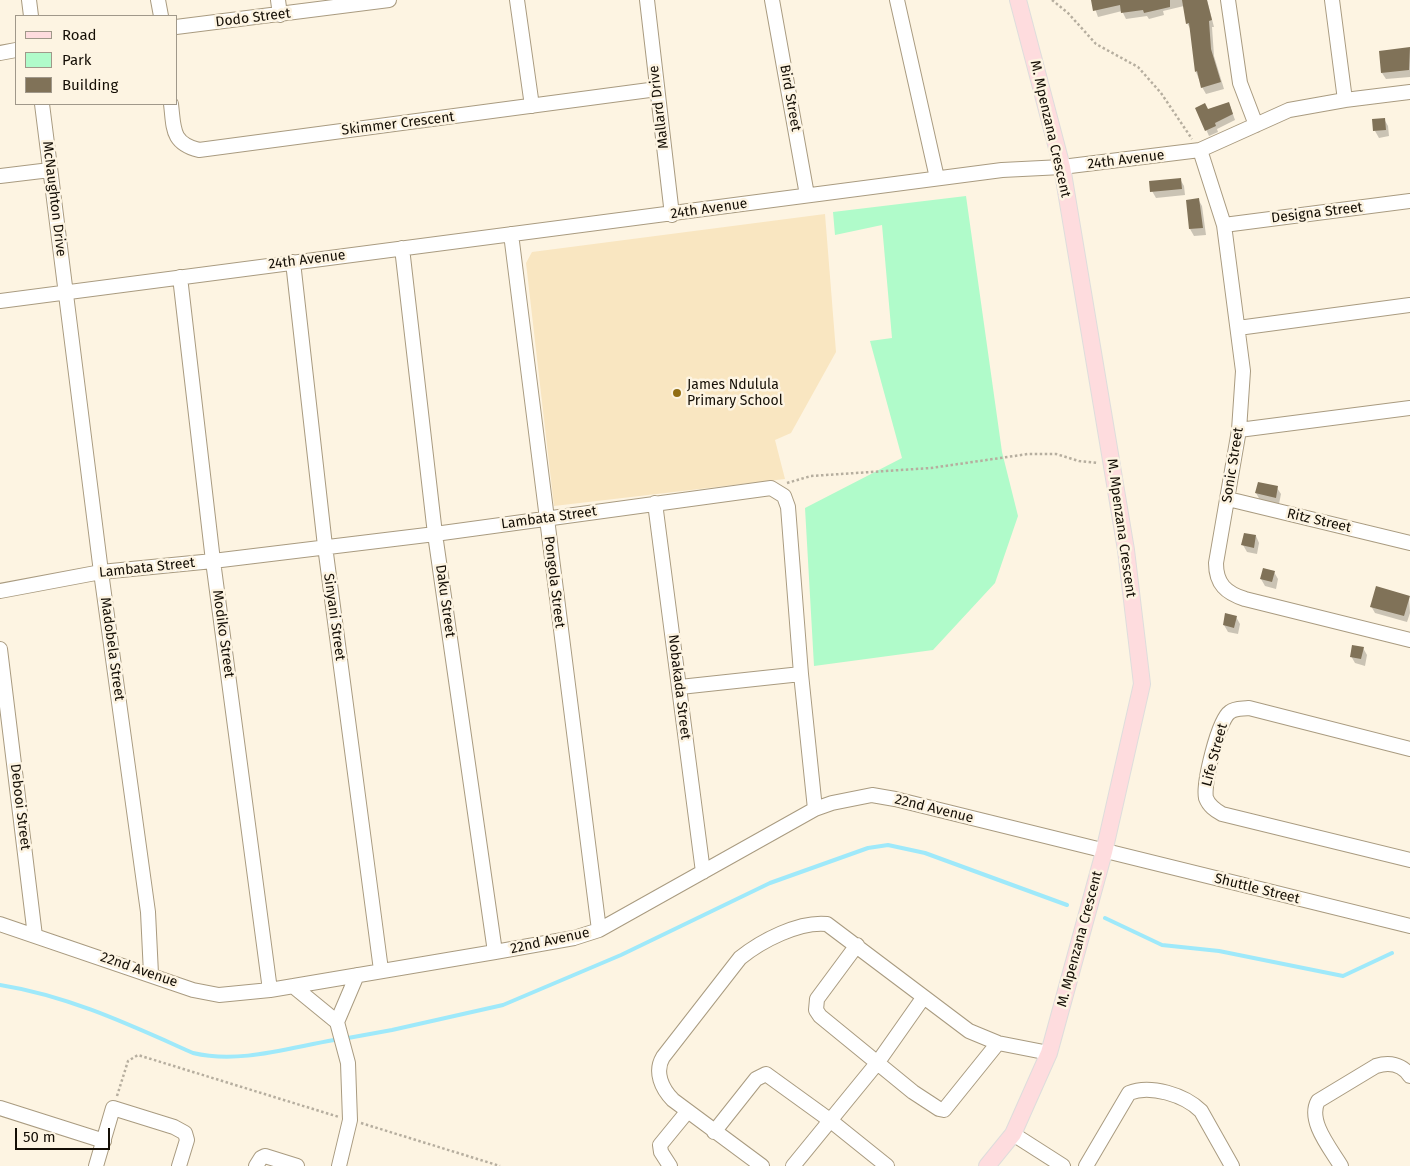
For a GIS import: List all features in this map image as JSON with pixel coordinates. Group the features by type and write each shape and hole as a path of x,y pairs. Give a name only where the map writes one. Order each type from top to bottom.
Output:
{"main road":[{"name":"M. Mpenzana Crescent","path":"987,1166 1013,1134 1049,1053 1104,852 1142,684 1126,550 1062,167 1018,0"}],"street":[{"path":"29,0 31,15"},
{"path":"158,0 160,15"},
{"path":"278,0 280,15"},
{"name":"Dodo Street","path":"178,27 389,0"},
{"path":"517,0 532,106"},
{"name":"Mallard Drive","path":"647,0 672,215"},
{"name":"Bird Street","path":"772,0 807,195"},
{"path":"897,0 937,178"},
{"path":"1228,0 1240,83 1256,125"},
{"path":"1332,0 1345,100"},
{"path":"0,53 15,50"},
{"name":"Skimmer Crescent","path":"171,105 174,132 177,138 188,147 199,150 656,89"},
{"name":"24th Avenue","path":"0,301 66,294 180,276 672,215 937,178 1002,170 1062,167 1200,150 1289,110 1345,100 1410,92"},
{"name":"McNaughton Drive","path":"42,105 66,294"},
{"name":"Sonic Street","path":"1200,150 1224,225 1243,371 1239,430 1216,563 1218,579 1225,590 1245,599 1410,640"},
{"path":"0,176 50,170"},
{"name":"Designa Street","path":"1224,225 1410,201"},
{"name":"Pongola Street","path":"511,234 599,930"},
{"name":"Daku Street","path":"402,248 435,534 495,952"},
{"name":"Sinyani Street","path":"293,262 325,546 381,970"},
{"name":"Modiko Street","path":"180,276 213,561 270,990"},
{"name":"Madobela Street","path":"66,294 101,572 148,912 151,974"},
{"path":"1238,328 1410,305"},
{"path":"1239,430 1410,408"},
{"path":"771,488 784,496 788,507 801,674 815,809"},
{"name":"Lambata Street","path":"0,591 101,572 213,561 435,534 771,488"},
{"name":"Ritz Street","path":"1228,500 1410,543"},
{"name":"Nobakada Street","path":"655,503 703,872"},
{"name":"Debooi Street","path":"0,649 35,936"},
{"path":"680,687 801,674"},
{"name":"Life Street","path":"1410,749 1249,708 1236,709 1224,718 1218,732 1205,793 1209,805 1222,814 1410,860"},
{"name":"22nd Avenue","path":"0,924 151,974 193,990 219,995 270,990 574,938 599,930 815,809 832,803 872,795 895,798 1104,852"},
{"name":"Shuttle Street","path":"1104,852 1410,926"},
{"path":"762,1166 687,1112 668,1095 663,1088 659,1073 661,1061 740,958 769,939 821,923 832,927 923,998 970,1031 998,1043 1049,1053"},
{"path":"857,945 817,999 816,1010 820,1016 913,1092 939,1109 944,1110 998,1043"},
{"path":"337,1022 357,975"},
{"path":"293,986 337,1022 348,1063 350,1120 339,1166"},
{"path":"793,1166 878,1062 923,998"},
{"path":"1341,1166 1317,1124 1314,1111 1318,1102 1376,1066 1384,1064 1402,1068 1410,1076"},
{"path":"714,1132 756,1079 763,1074 770,1076 831,1121 887,1166"},
{"path":"1086,1166 1129,1094 1144,1090 1180,1097 1195,1105 1201,1111 1232,1166"},
{"path":"0,1108 104,1141"},
{"path":"96,1166 113,1108 174,1127 185,1133 187,1140 179,1166"},
{"path":"670,1166 661,1152 660,1145 687,1112"},
{"path":"1013,1134 1063,1166"},
{"path":"256,1166 261,1158 265,1156 297,1166"}],"path":[{"path":"1052,0 1068,13 1096,44 1138,67 1161,93 1200,150"},
{"path":"771,488 812,476 931,468 1028,454 1056,454 1079,461 1112,465"},
{"path":"113,1108 126,1067 132,1057 142,1055 500,1166"}],"shaded area":[{"name":"James Ndulula Primary School","path":"825,214 836,352 791,433 775,440 785,479 554,506 526,263 532,252"}],"green space":[{"path":"966,196 1002,452 1018,516 995,583 933,650 814,666 805,508 902,458 870,341 892,338 882,225 835,235 833,212"}],"building":[{"path":"1091,0 1170,0 1170,7 1144,13 1143,10 1121,13 1120,5 1093,11"},
{"path":"1182,0 1207,0 1212,20 1209,21 1211,49 1221,82 1201,88 1197,71 1195,72 1189,23 1186,24"},
{"path":"1410,47 1409,70 1381,73 1379,51"},
{"path":"1229,102 1233,114 1215,123 1216,126 1205,131 1195,108 1205,103 1208,109"},
{"path":"1385,118 1386,130 1373,131 1372,119"},
{"path":"1181,178 1182,189 1150,192 1149,181"},
{"path":"1199,198 1203,228 1189,229 1186,200"},
{"path":"1258,482 1278,486 1276,498 1255,493"},
{"path":"1244,533 1256,535 1254,548 1241,545"},
{"path":"1263,568 1275,571 1272,582 1260,579"},
{"path":"1376,586 1410,596 1404,616 1370,607"},
{"path":"1225,613 1237,616 1234,628 1223,625"},
{"path":"1352,645 1364,647 1361,659 1350,657"}],"waterway":[{"path":"348,1038 503,1005 621,955 770,883 868,848 888,845 925,853 1067,905"},
{"path":"1105,918 1162,945 1219,951 1343,976 1392,953"},
{"path":"0,985 50,996 75,1004 193,1053 210,1056 228,1057 264,1054 334,1040"}],"place":[{"name":"James Ndulula Primary School","path":"677,393"}]}
